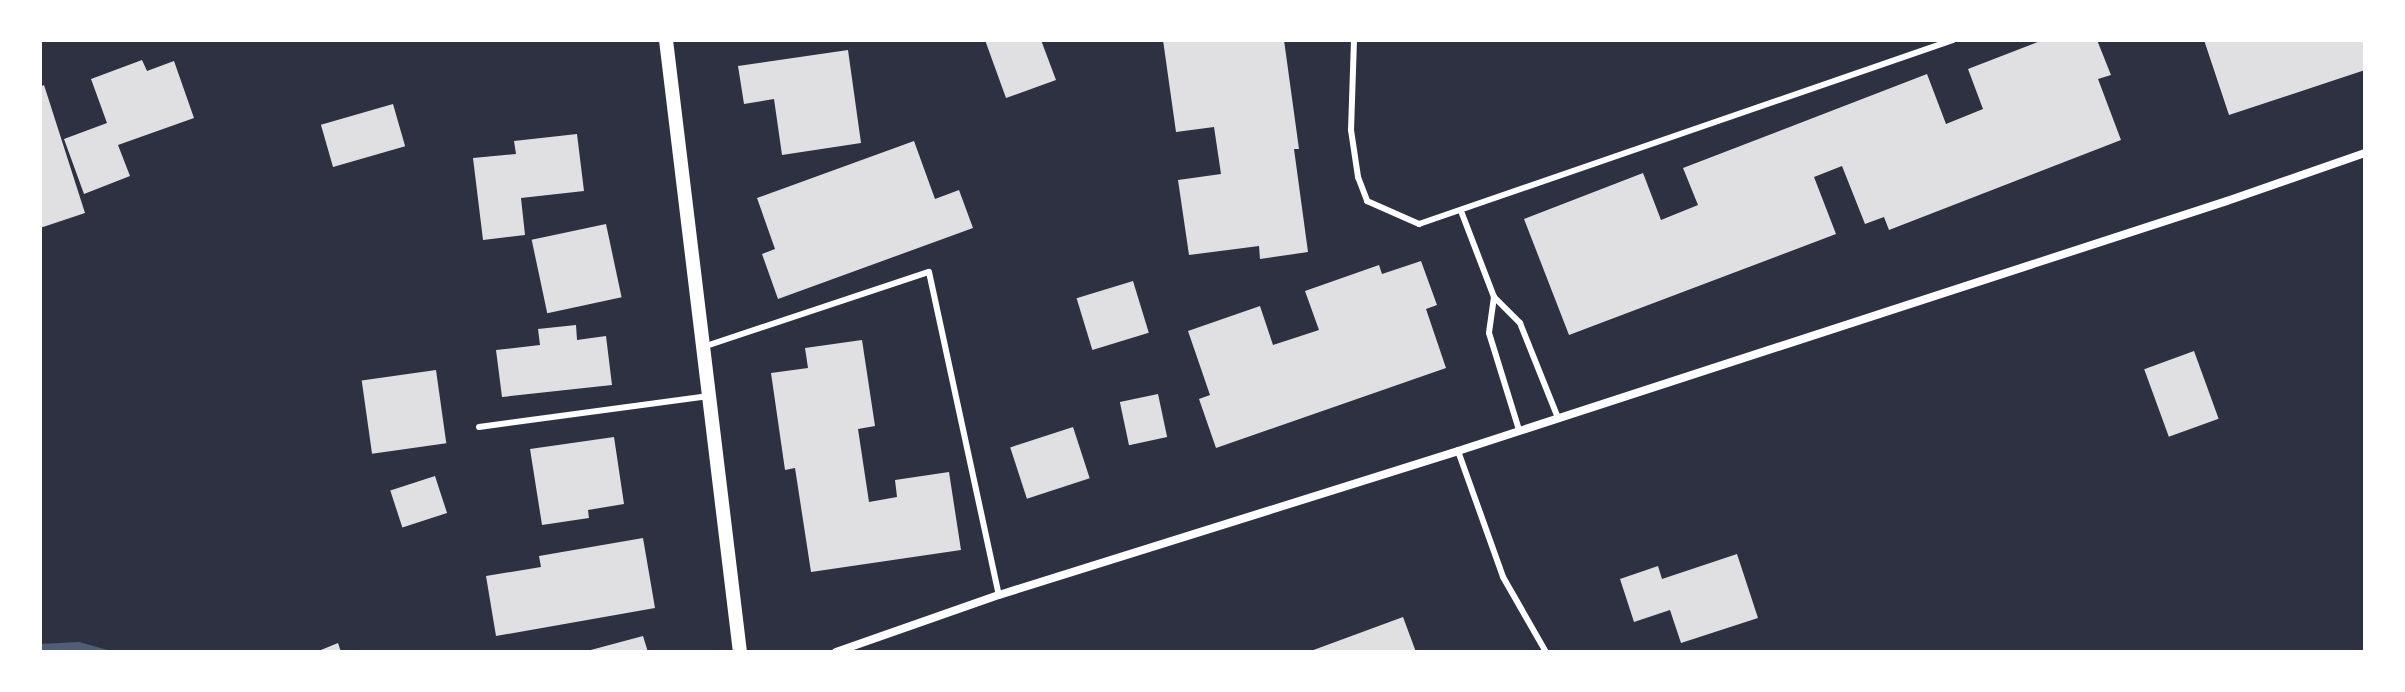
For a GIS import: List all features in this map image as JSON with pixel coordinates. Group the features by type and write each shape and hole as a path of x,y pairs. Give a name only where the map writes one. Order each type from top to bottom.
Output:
{"street":[{"path":"666,40 740,652"},
{"path":"836,652 999,595 1458,451 2227,201 2365,153"}],"lane":[{"path":"1354,40 1351,130 1358,177 1367,201 1419,224 1953,40"},
{"path":"1461,211 1494,297 1520,323 1558,418"},
{"path":"703,347 929,272 999,595"},
{"path":"1494,297 1489,333 1519,430"},
{"path":"479,427 709,396"},
{"path":"1458,451 1503,577 1546,652"}],"water":[{"path":"79,642 115,652 40,652 40,644"}],"building":[{"path":"985,40 1041,40 1056,80 1006,98"},
{"path":"1163,40 1284,40 1299,149 1294,149 1308,252 1260,259 1259,246 1189,255 1178,180 1221,174 1214,127 1176,132"},
{"path":"2043,40 2097,40 2111,75 2098,79 2121,140 1889,230 1884,217 1865,224 1842,166 1814,177 1836,234 1569,335 1524,219 1643,173 1661,220 1698,205 1683,168 1927,74 1946,124 1983,109 1968,69"},
{"path":"2204,40 2365,40 2365,70 2229,115"},
{"path":"848,50 861,143 782,155 774,99 744,104 738,66"},
{"path":"142,60 147,71 174,61 194,118 118,145 130,176 84,194 64,139 107,123 91,79"},
{"path":"44,85 85,213 40,228 40,87"},
{"path":"393,104 405,146 333,167 321,125"},
{"path":"577,134 584,191 521,198 525,235 483,240 473,158 516,154 514,141"},
{"path":"914,141 935,199 959,190 973,228 778,299 762,254 775,249 757,198"},
{"path":"606,224 622,297 547,313 532,240"},
{"path":"1421,261 1437,305 1426,309 1446,368 1216,448 1199,399 1210,395 1188,331 1260,306 1273,345 1319,330 1305,291 1379,265 1382,274"},
{"path":"1133,281 1149,333 1092,350 1077,298"},
{"path":"576,325 577,340 606,336 612,385 502,397 496,350 540,345 538,329"},
{"path":"862,340 875,426 858,429 869,502 897,497 895,480 949,472 961,550 811,572 795,468 785,470 771,373 808,368 805,348"},
{"path":"2194,351 2219,419 2169,437 2144,369"},
{"path":"436,370 446,443 372,454 362,380"},
{"path":"1158,394 1167,437 1129,445 1120,402"},
{"path":"1073,427 1090,478 1027,499 1010,447"},
{"path":"614,437 624,504 588,510 589,518 542,525 530,449"},
{"path":"435,476 447,513 402,528 390,491"},
{"path":"643,538 655,608 496,636 486,576 541,567 539,556"},
{"path":"1737,554 1758,618 1681,643 1670,610 1634,622 1620,579 1658,566 1662,579"},
{"path":"1403,617 1416,652 1308,652"},
{"path":"643,636 648,652 587,652 587,651"},
{"path":"338,643 341,652 316,652"}]}
